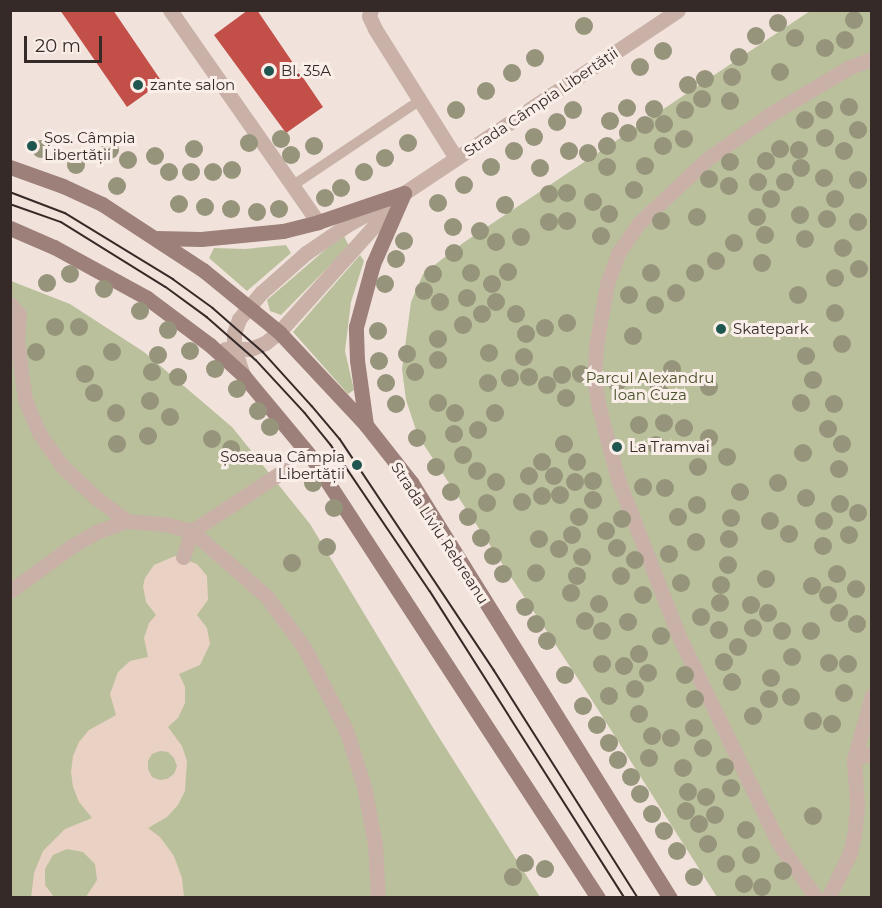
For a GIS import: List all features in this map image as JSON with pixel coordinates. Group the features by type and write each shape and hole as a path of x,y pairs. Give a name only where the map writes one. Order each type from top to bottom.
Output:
{"main road":[{"name":"Strada Liviu Rebreanu","path":"10,167 63,186 102,204 156,238 249,305 279,332 366,425 411,482 670,897"},
{"path":"156,238 238,237 283,231 318,222 404,193"},
{"path":"366,425 357,360 357,327 373,264 404,193"},
{"path":"10,228 54,247 147,298 210,345 243,375 318,467 598,897"}],"street":[{"path":"170,10 318,222"},
{"path":"371,10 369,16 375,29 456,158"},
{"name":"Strada Câmpia Libertății","path":"249,305 306,253 347,225 404,193 678,10"},
{"path":"816,897 778,842 678,634 620,483 599,408 594,378 596,346 607,284 618,253 639,222 706,160 768,115 850,68 872,59"},
{"name":"Strada Câmpia Libertății","path":"210,345 250,349 265,343 279,332 404,193"},
{"path":"10,303 19,314 18,350 25,400 39,433 62,466 95,497 127,521"},
{"path":"243,375 234,349 236,328 249,305"},
{"path":"183,557 192,531 285,470"},
{"path":"10,591 72,546 96,532 127,521 165,524 192,531 267,597 305,649 321,679 346,730 364,786 375,844 378,897"},
{"path":"828,897 850,852 854,836 857,806 854,759 872,696"},
{"path":"854,759 872,753"}],"lane":[{"path":"292,186 419,101"}],"green space":[{"name":"Parcul Alexandru Ioan Cuza","path":"810,11 871,11 871,897 717,897 588,694 418,436 406,400 402,369 411,302 423,274 463,243"},
{"path":"344,236 349,246 281,315 270,311 267,300"},
{"path":"286,245 291,253 247,291 209,258 214,248 245,249"},
{"path":"360,255 364,261 351,302 345,351 354,390 348,394 293,332"},
{"path":"11,281 70,304 144,352 232,427 310,524 435,731 540,897 11,897"}],"shaded area":[{"path":"175,556 197,564 207,576 208,600 197,615 207,628 210,644 200,665 179,674 185,687 185,703 178,718 168,727 182,746 187,761 185,791 178,805 167,817 148,828 160,837 174,856 182,878 184,897 86,897 97,880 95,864 83,852 67,849 53,855 45,869 45,885 54,897 31,898 34,873 43,851 65,829 92,818 79,802 73,787 71,772 73,756 79,742 89,730 116,715 110,694 118,672 130,661 148,657 144,638 149,623 156,615 146,602 143,586 145,578 154,565","holes":["160,751 168,752 174,758 177,766 174,774 167,779 160,780 152,777 148,769 148,761 152,754"]}],"building":[{"path":"60,10 113,10 162,82 127,107"},
{"name":"Bl. 35A","path":"248,10 257,10 323,107 286,133 214,35"}],"tram line":[{"path":"10,192 65,213 173,279 213,308 263,352 312,406 340,439 494,670 638,898"},
{"path":"10,204 61,222 166,287 207,317 256,360 305,413 331,445 430,591 625,898"}],"place":[{"name":"Bl. 35A","path":"269,71"},
{"name":"zante salon","path":"138,85"},
{"name":"Șos. Câmpia Libertății","path":"32,146"},
{"name":"Skatepark","path":"721,329"},
{"name":"La Tramvai","path":"617,447"},
{"name":"Șoseaua Câmpia Libertății","path":"357,465"}]}
